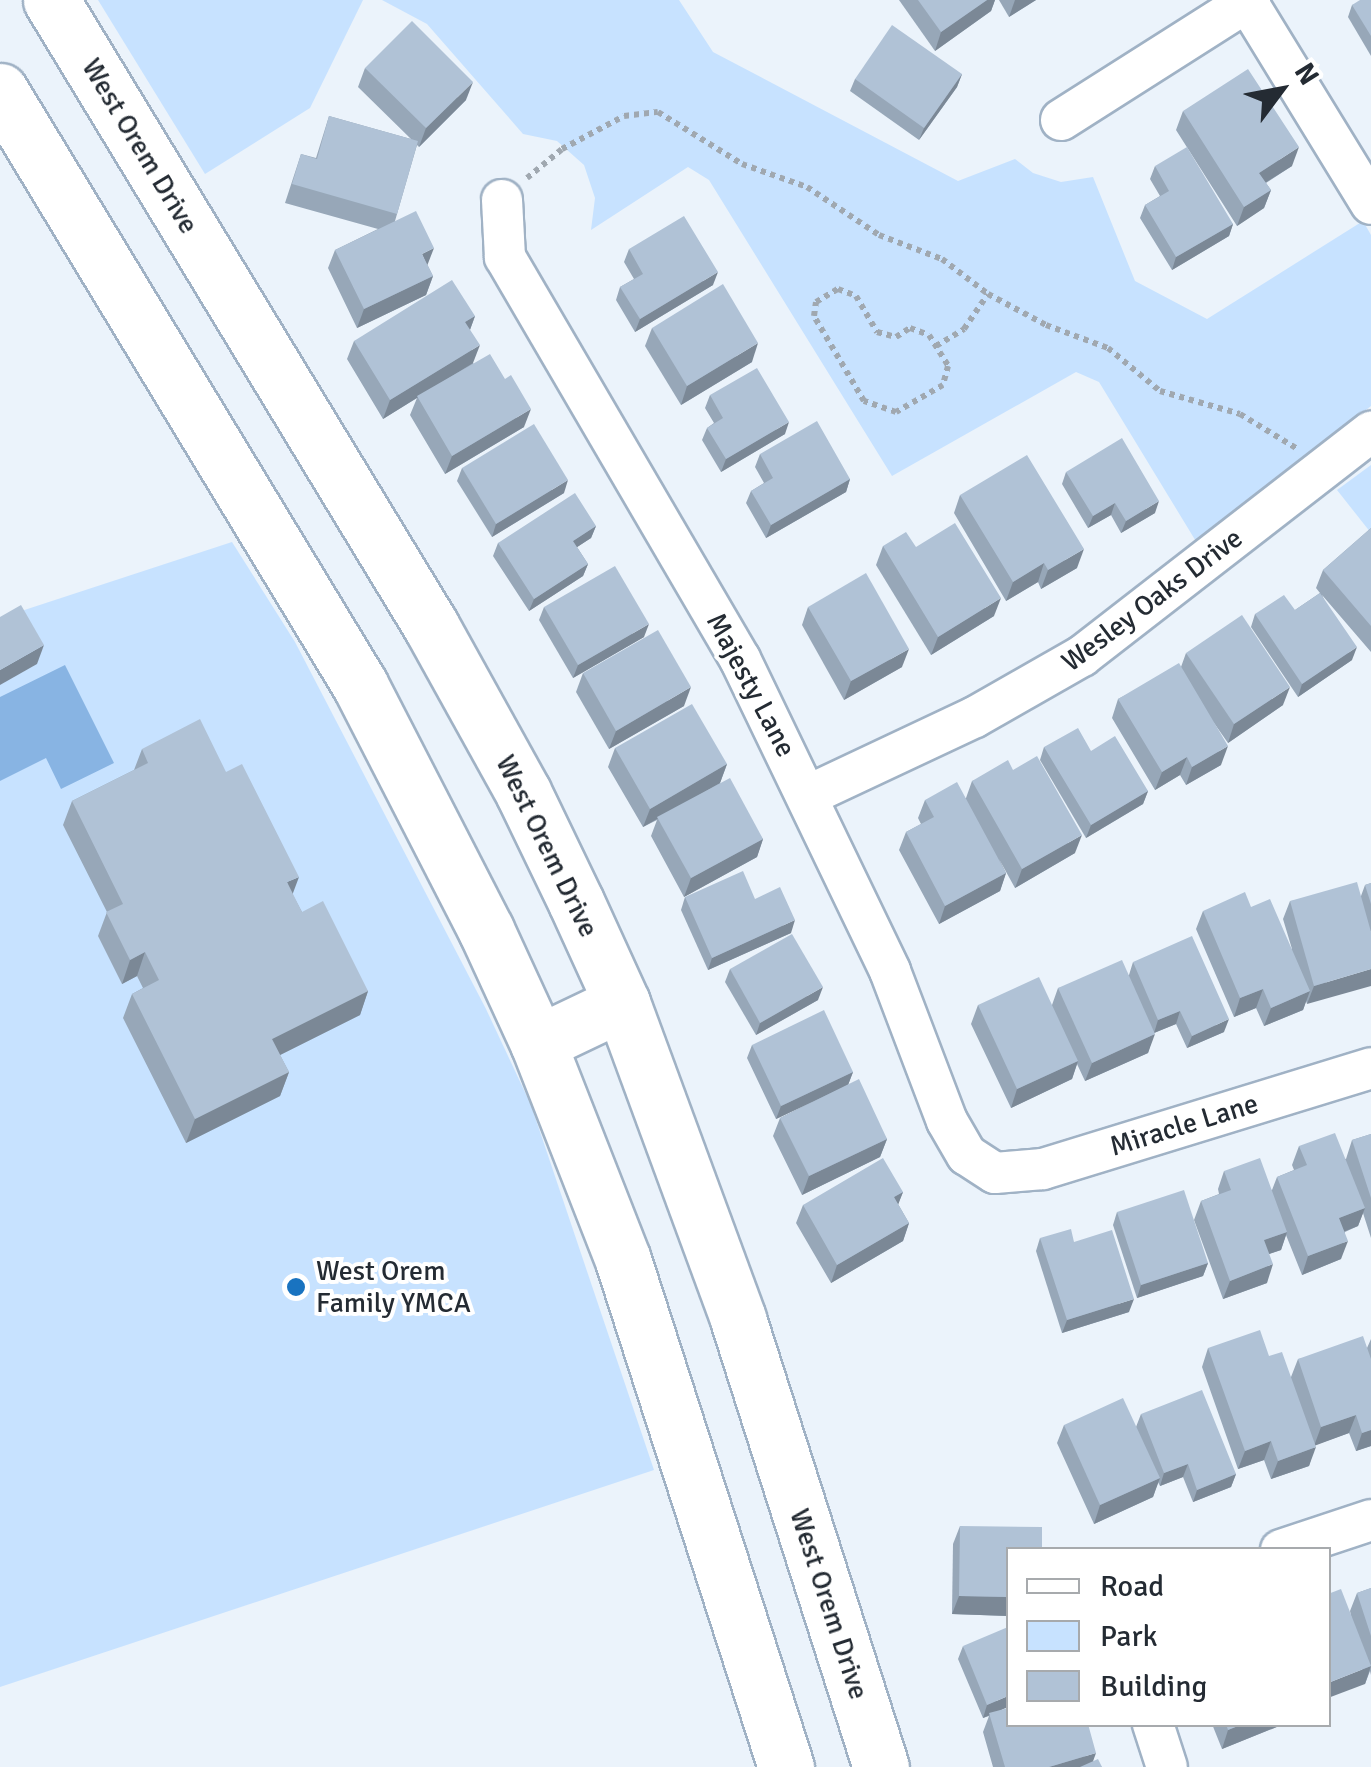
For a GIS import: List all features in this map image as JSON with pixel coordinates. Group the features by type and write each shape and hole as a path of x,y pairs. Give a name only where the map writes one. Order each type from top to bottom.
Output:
{"main road":[{"name":"West Orem Drive","path":"51,0 431,626 522,792 622,1003 738,1318 881,1767"},
{"path":"0,92 360,685 453,862 538,1043 654,1348 786,1767"},
{"path":"538,1043 622,1003"}],"street":[{"path":"1061,120 1248,0 1371,204"},
{"name":"Majesty Lane","path":"502,200 505,257 662,520 809,794 890,971 947,1121 967,1155 995,1173"},
{"name":"Wesley Oaks Drive","path":"809,794 975,717 1082,656 1371,432"},
{"name":"Miracle Lane","path":"995,1173 1042,1169 1371,1068"},
{"path":"1290,1547 1371,1520"},
{"path":"1154,1727 1168,1767"}],"path":[{"path":"502,200 562,149 624,116 658,112 742,164 807,187 878,235 942,259 988,294 1046,325 1108,348 1160,391 1240,414 1325,470"},
{"path":"838,289 856,296 877,332 896,336 910,328 928,335 936,346 948,366 943,385 896,412 864,400 814,316 816,302 838,289"},
{"path":"936,346 964,329 988,294"}],"green space":[{"path":"98,0 363,0 310,108 205,174"},
{"path":"382,0 679,0 713,52 958,181 1015,159 1033,173 1061,182 1093,177 1135,281 1207,319 1363,221 1371,235 1371,406 1197,543 1099,382 1076,372 892,476 709,180 688,167 591,230 595,198 584,165 557,141 523,134 427,24"},
{"path":"1371,465 1371,533 1337,490"},
{"name":"West Orem Family YMCA","path":"232,542 295,642 486,1009 531,1105 654,1470 0,1687 0,618"}],"shaded area":[{"path":"65,665 114,763 61,789 46,758 0,781 0,697"}],"building":[{"path":"918,0 987,0 941,32"},
{"path":"1371,0 1371,36 1352,5"},
{"path":"412,21 473,82 426,128 365,68"},
{"path":"892,25 962,74 924,128 855,79"},
{"path":"1248,69 1299,147 1259,173 1271,190 1244,207 1183,111"},
{"path":"329,116 418,141 397,214 292,184 301,154 317,159"},
{"path":"1187,147 1233,224 1176,257 1145,205 1169,191 1155,166"},
{"path":"416,211 434,248 422,254 433,276 364,309 335,250"},
{"path":"684,216 718,272 640,319 620,287 643,274 629,249"},
{"path":"452,280 475,316 465,322 480,345 390,400 354,341"},
{"path":"723,284 758,343 687,386 652,328"},
{"path":"490,354 505,379 511,375 531,409 452,456 417,396"},
{"path":"757,368 789,422 726,459 707,428 723,418 710,395"},
{"path":"817,421 850,479 771,525 751,491 773,478 760,454"},
{"path":"534,424 568,480 496,524 462,468"},
{"path":"1122,438 1159,501 1126,521 1115,503 1093,516 1066,472"},
{"path":"1027,455 1084,549 1048,570 1044,563 1013,582 960,495"},
{"path":"575,493 596,526 573,541 588,564 534,599 498,543"},
{"path":"955,523 1001,598 938,637 883,546 906,532 916,547"},
{"path":"1371,528 1371,626 1323,570"},
{"path":"615,566 649,624 578,665 544,607"},
{"path":"866,573 909,649 851,681 808,607"},
{"path":"1320,593 1357,647 1302,684 1255,614 1284,595 1295,610"},
{"path":"21,605 44,645 0,670 0,617"},
{"path":"1242,615 1290,687 1234,724 1186,653"},
{"path":"658,630 691,687 616,731 583,673"},
{"path":"1179,663 1228,746 1192,767 1187,757 1162,772 1118,699"},
{"path":"692,704 727,764 650,809 615,748"},
{"path":"200,719 226,772 242,764 299,877 287,882 302,912 323,901 368,991 272,1039 289,1072 195,1119 132,994 159,980 145,952 130,960 106,912 123,904 72,801 148,763 142,749"},
{"path":"1078,728 1091,751 1115,736 1148,791 1091,825 1044,747"},
{"path":"1037,756 1082,835 1022,869 972,781 1008,760 1013,770"},
{"path":"730,778 763,839 691,878 657,817"},
{"path":"957,782 1006,873 945,906 906,832 934,817 925,800"},
{"path":"743,871 755,899 780,887 795,920 712,958 685,897"},
{"path":"1357,882 1371,932 1371,969 1314,986 1290,901"},
{"path":"1371,883 1371,904 1365,885"},
{"path":"1245,892 1251,907 1270,899 1310,991 1271,1008 1263,989 1240,998 1203,911"},
{"path":"792,934 823,987 760,1023 730,969"},
{"path":"1192,936 1229,1019 1192,1036 1180,1011 1158,1020 1133,962"},
{"path":"1122,960 1155,1034 1092,1063 1058,988"},
{"path":"1039,977 1078,1061 1017,1089 978,1005"},
{"path":"824,1010 853,1072 781,1106 752,1045"},
{"path":"859,1079 887,1139 809,1176 780,1118"},
{"path":"1335,1133 1365,1208 1339,1218 1348,1241 1308,1256 1277,1177 1307,1165 1299,1146"},
{"path":"1371,1134 1371,1198 1352,1140"},
{"path":"883,1158 903,1192 894,1197 909,1223 837,1265 803,1205"},
{"path":"1260,1158 1287,1232 1264,1240 1273,1264 1230,1281 1201,1201 1231,1190 1224,1171"},
{"path":"1184,1190 1208,1263 1141,1285 1117,1212"},
{"path":"1071,1229 1074,1242 1112,1230 1134,1299 1067,1320 1040,1238"},
{"path":"1260,1330 1269,1356 1282,1352 1316,1447 1278,1461 1271,1441 1245,1451 1208,1348"},
{"path":"1363,1336 1371,1359 1371,1430 1362,1433 1356,1415 1321,1427 1298,1359"},
{"path":"1202,1390 1236,1474 1197,1490 1188,1464 1164,1473 1141,1414"},
{"path":"1123,1398 1160,1478 1100,1505 1064,1425"},
{"path":"960,1526 1042,1527 1042,1547 1006,1547 1006,1597 959,1596"},
{"path":"1371,1588 1371,1636 1357,1593"},
{"path":"1341,1589 1371,1666 1331,1682 1331,1593"},
{"path":"1006,1628 1006,1697 987,1705 963,1646"},
{"path":"1006,1709 1006,1727 1089,1727 1096,1753 1049,1767 1005,1767 989,1713"},
{"path":"1098,1759 1102,1767 1080,1767"}],"place":[{"name":"West Orem Family YMCA","path":"296,1287"}]}
